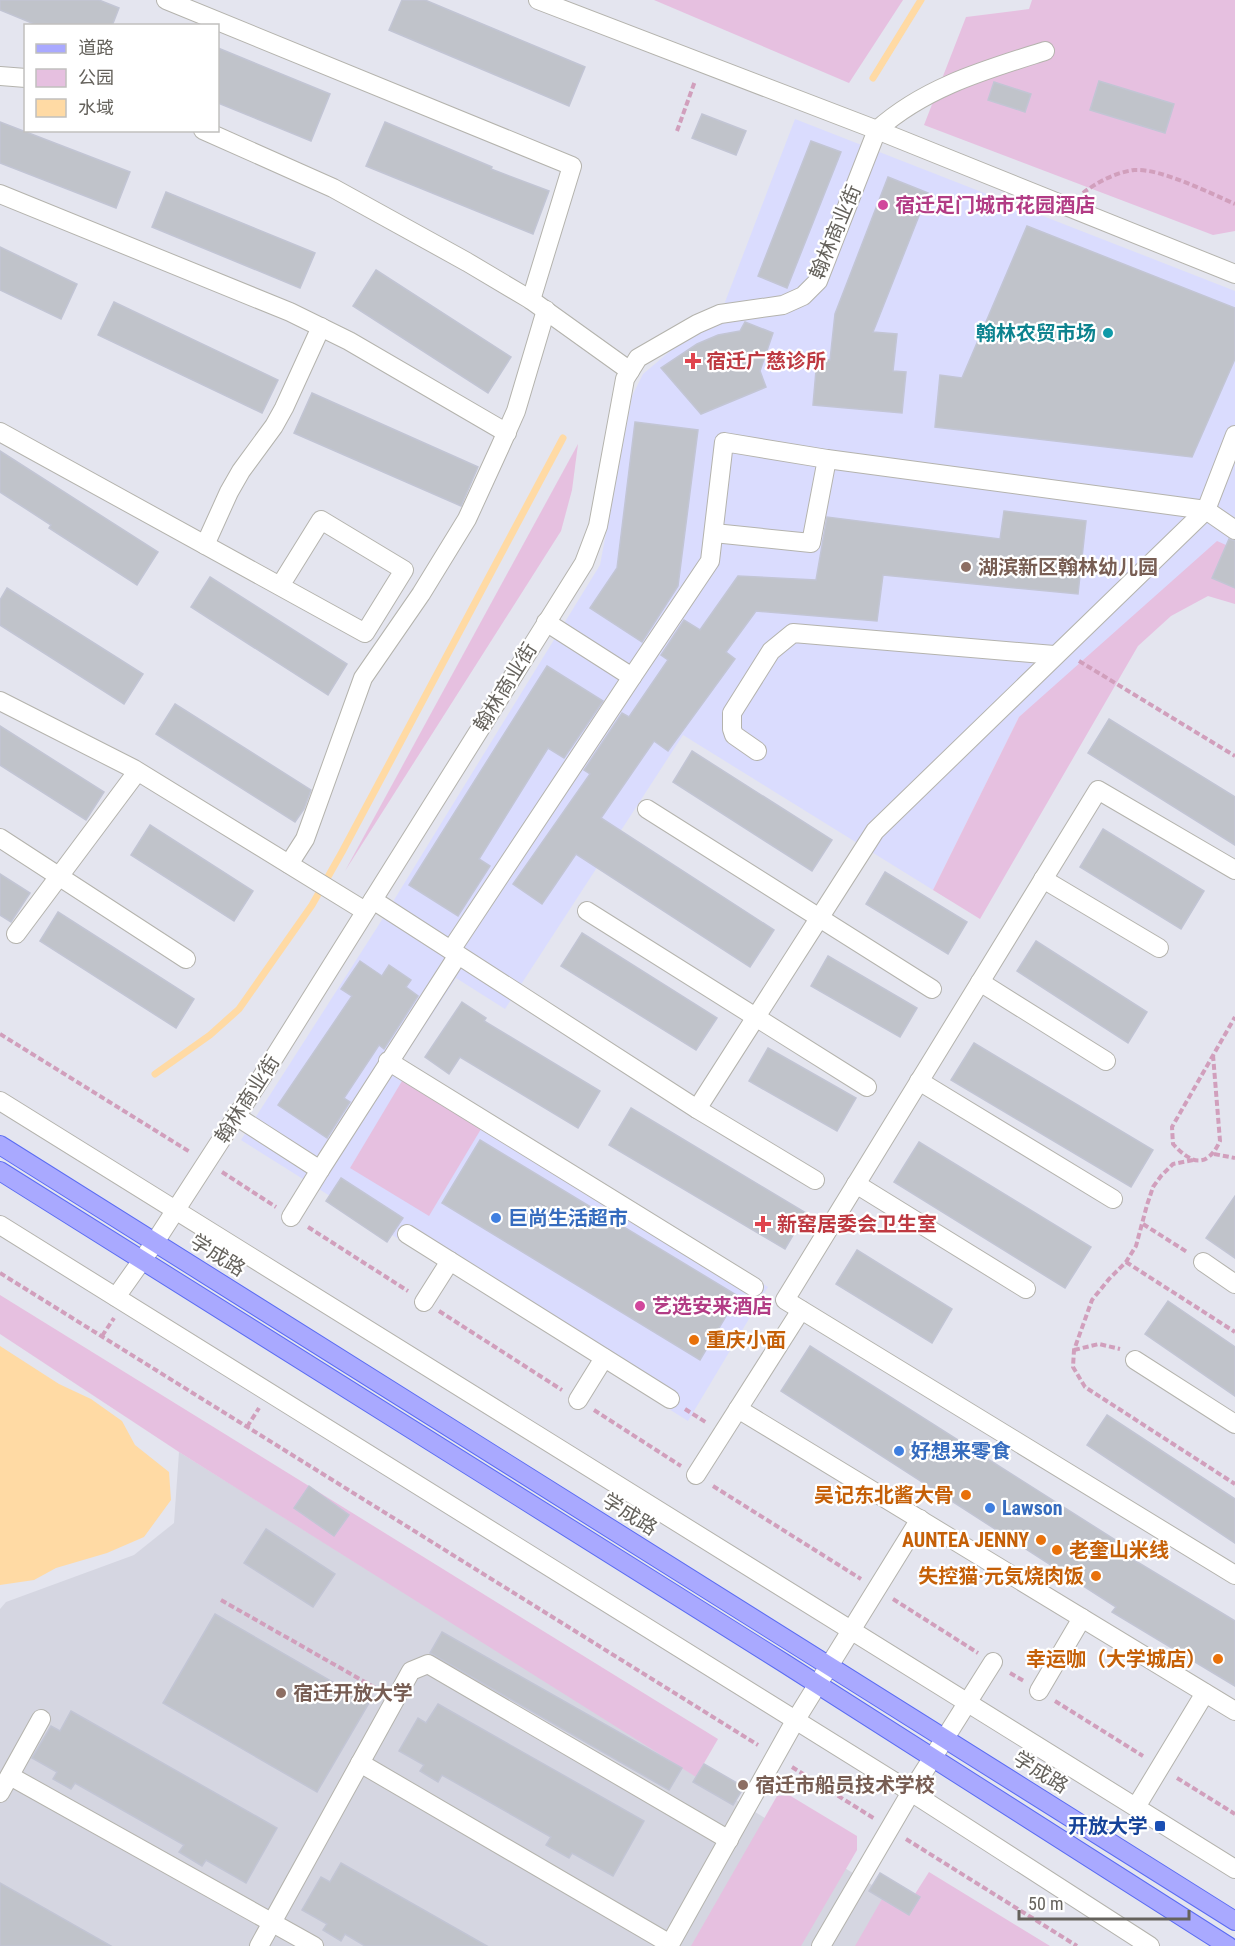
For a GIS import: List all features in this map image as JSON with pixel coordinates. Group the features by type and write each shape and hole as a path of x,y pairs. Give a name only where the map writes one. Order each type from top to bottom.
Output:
{"main road":[{"name":"学成路","path":"0,1145 1235,1921"},
{"path":"0,1172 817,1684 1228,1946"}],"street":[{"path":"166,0 572,166 516,411 467,519 421,594 363,678 305,839 289,864"},
{"path":"538,0 877,130 1235,274"},
{"path":"877,130 896,113 931,92 963,77 1046,51"},
{"path":"0,76 24,78"},
{"name":"翰林商业街","path":"116,1297 155,1242 236,1116 584,563 598,526 625,379 630,370 638,358 697,324 720,314 783,305 803,296 818,280 877,130"},
{"path":"207,132 333,188 539,305 630,370"},
{"path":"0,194 290,312 349,341 507,433"},
{"path":"205,545 228,492 284,408 321,327"},
{"path":"0,432 385,645"},
{"path":"697,1109 878,827 1206,510 1235,435"},
{"path":"291,1217 454,953 632,677 710,561 724,442 827,459 1206,510 1235,530"},
{"path":"714,533 811,543 827,459"},
{"path":"280,586 321,520 404,570 365,633"},
{"path":"546,622 632,677"},
{"path":"757,751 734,735 732,713 771,651 793,633 1057,652"},
{"path":"0,702 137,772 331,890 369,905 454,953 697,1109 815,1180"},
{"path":"16,934 137,772"},
{"path":"1235,870 1098,790 785,1300 1235,1575"},
{"path":"647,809 932,989"},
{"path":"0,838 186,959"},
{"path":"1043,879 1159,948"},
{"path":"586,911 867,1087"},
{"path":"980,982 1106,1061"},
{"path":"388,1061 754,1287"},
{"path":"919,1081 1113,1199"},
{"path":"0,1101 1235,1869"},
{"path":"236,1116 320,1170"},
{"path":"856,1184 1026,1289"},
{"path":"0,1225 910,1792 1150,1946"},
{"path":"407,1234 670,1400"},
{"path":"424,1302 450,1261"},
{"path":"1203,1262 1235,1284"},
{"path":"696,1475 801,1310"},
{"path":"578,1400 604,1358"},
{"path":"1135,1360 1235,1424"},
{"path":"738,1409 1235,1712"},
{"path":"360,1763 669,1945 795,1720 920,1519"},
{"path":"1039,1691 1082,1618"},
{"path":"821,1946 910,1792 993,1662"},
{"path":"259,1946 411,1671 428,1664 729,1840"},
{"path":"1136,1807 1204,1693"},
{"path":"0,1793 41,1719"},
{"path":"10,1776 314,1946"}],"path":[{"path":"677,131 702,63"},
{"path":"1066,206 1087,189 1110,177 1134,170 1154,172 1235,204"},
{"path":"1057,652 1235,756"},
{"path":"1193,1160 1185,1157 1173,1144 1172,1127 1235,1017"},
{"path":"0,1034 1235,1814"},
{"path":"1213,1055 1221,1127 1220,1141 1214,1154 1204,1160 1173,1164 1153,1187 1136,1246 1126,1262 1108,1279 1092,1300 1074,1350 1073,1367 1085,1387 1235,1484"},
{"path":"1214,1154 1235,1158"},
{"path":"1143,1224 1203,1262"},
{"path":"1126,1262 1235,1332"},
{"path":"0,1273 1077,1946"},
{"path":"1074,1350 1099,1344 1121,1349 1135,1360"},
{"path":"670,1400 723,1433"},
{"path":"221,1600 395,1699"}],"shaded area":[{"path":"795,119 1235,291 1235,549 1019,717 933,890 683,735 505,1009 456,978 401,1062 768,1287 688,1421 241,1140 378,926 600,565 632,396 643,374 681,342 717,323"},
{"name":"宿迁开放大学","path":"179,1452 912,1910 965,1946 0,1946 0,1609 6,1602 134,1555 174,1523"}],"green space":[{"path":"654,0 903,0 849,83"},
{"path":"1032,0 1235,0 1235,231 1213,235 924,125 966,17 1029,9"},
{"path":"578,444 572,490 561,531 345,871"},
{"path":"1217,541 1235,549 1235,604 1208,596 1171,616 1138,646 980,919 933,890 1019,717"},
{"path":"402,1081 481,1129 429,1216 350,1168"},
{"path":"0,1295 718,1739 696,1777 179,1452 0,1334"},
{"path":"789,1795 857,1836 857,1850 801,1946 691,1946 777,1796"},
{"path":"929,1872 1050,1946 855,1946 882,1899 909,1915 919,1897 915,1894"}],"water":[{"path":"0,1346 59,1384 91,1399 122,1421 135,1445 169,1472 171,1500 144,1537 107,1553 56,1568 34,1580 0,1585"}],"building":[{"path":"0,0 99,0 119,8 113,24 34,24 0,10"},
{"path":"402,0 425,0 585,67 569,106 389,30"},
{"path":"219,48 330,94 311,141 219,103"},
{"path":"1099,81 1174,104 1165,133 1090,110"},
{"path":"994,82 1031,94 1025,112 988,100"},
{"path":"702,114 746,131 736,155 692,138"},
{"path":"0,122 130,172 116,208 0,163"},
{"path":"385,122 492,167 491,169 549,191 533,234 366,166"},
{"path":"811,141 841,152 787,288 758,276"},
{"path":"888,177 928,193 873,332 897,334 893,371 906,372 902,413 813,405 817,359 830,360 835,314"},
{"path":"166,192 315,253 300,288 152,227"},
{"name":"翰林农贸市场","path":"1027,226 1235,308 1235,359 1192,457 935,427 940,375 962,378"},
{"path":"0,247 77,284 61,319 0,290"},
{"path":"376,270 511,357 488,393 353,306"},
{"path":"114,302 278,380 262,413 98,335"},
{"path":"745,322 773,333 760,371 766,387 701,414 661,368 697,344 718,335 740,331"},
{"path":"312,393 478,467 461,506 294,433"},
{"path":"635,422 698,430 678,586 642,642 590,608 617,568"},
{"path":"0,451 158,552 137,585 49,528 51,525 0,492"},
{"path":"1004,511 1086,521 1078,594 883,575 877,621 756,611 726,652 735,659 668,751 654,741 601,818 774,930 750,967 576,854 542,904 513,884 590,774 584,770 622,713 629,717 668,660 661,655 684,620 700,630 738,576 816,580 827,517 1000,539"},
{"path":"1229,539 1235,541 1235,588 1212,578"},
{"path":"210,577 347,664 328,695 191,607"},
{"path":"7,588 143,674 124,704 0,625 0,600"},
{"path":"547,666 603,701 564,758 548,748 479,859 490,866 458,916 409,885"},
{"path":"175,704 311,790 304,809 295,822 156,734"},
{"path":"1109,719 1235,797 1235,845 1088,753"},
{"path":"0,726 104,792 86,820 0,765"},
{"path":"692,751 832,840 812,871 673,782"},
{"path":"150,825 253,891 234,921 131,855"},
{"path":"1103,829 1204,891 1181,929 1080,867"},
{"path":"885,872 967,922 948,954 866,904"},
{"path":"0,874 30,893 11,922 0,915"},
{"path":"58,912 194,999 176,1028 40,941"},
{"path":"582,933 717,1018 696,1050 561,966"},
{"path":"1036,941 1147,1012 1128,1043 1017,971"},
{"path":"828,956 917,1008 900,1037 811,986"},
{"path":"360,961 382,976 389,965 411,980 406,987 418,996 384,1049 379,1045 344,1098 350,1102 327,1138 278,1105 352,996 341,989"},
{"path":"462,1002 486,1018 484,1021 600,1091 578,1128 460,1057 449,1074 425,1057"},
{"path":"974,1043 1153,1150 1131,1187 951,1080"},
{"path":"768,1048 856,1098 837,1131 749,1081"},
{"path":"631,1108 806,1213 785,1249 609,1145"},
{"path":"480,1140 738,1296 700,1360 442,1203"},
{"path":"919,1142 1091,1247 1065,1288 894,1182"},
{"path":"341,1178 403,1218 387,1242 326,1201"},
{"path":"1235,1196 1235,1258 1206,1238"},
{"path":"857,1250 952,1309 932,1343 836,1284"},
{"path":"1168,1301 1235,1347 1235,1396 1145,1334"},
{"path":"810,1346 1128,1548 1124,1554 1235,1621 1235,1686 1112,1612 1116,1607 781,1391"},
{"path":"1107,1415 1235,1499 1235,1543 1087,1445"},
{"path":"309,1486 349,1515 334,1536 294,1508"},
{"path":"266,1529 335,1574 313,1607 244,1563"},
{"path":"215,1614 369,1703 317,1792 163,1703"},
{"path":"442,1632 682,1768 669,1790 430,1653"},
{"path":"438,1704 644,1821 613,1876 572,1853 569,1858 546,1845 551,1837 442,1775 438,1782 420,1771 424,1765 399,1751 418,1718 426,1723"},
{"path":"71,1711 277,1828 246,1883 206,1860 202,1866 179,1852 184,1845 75,1783 71,1789 53,1779 57,1772 32,1758 51,1726 60,1731"},
{"path":"704,1764 744,1787 733,1805 693,1782"},
{"path":"341,1863 487,1946 365,1946 345,1934 341,1941 323,1930 327,1924 302,1910 321,1877 330,1882"},
{"path":"880,1873 920,1897 909,1915 869,1891"},
{"path":"0,1883 111,1946 0,1946"}],"waterway":[{"path":"873,78 921,0"},
{"path":"155,1074 210,1035 239,1009 312,905 563,438"}],"place":[{"name":"宿迁足门城市花园酒店","path":"883,205"},
{"name":"翰林农贸市场","path":"1108,333"},
{"name":"宿迁广慈诊所","path":"693,361"},
{"name":"湖滨新区翰林幼儿园","path":"966,567"},
{"name":"巨尚生活超市","path":"496,1218"},
{"name":"新窑居委会卫生室","path":"763,1224"},
{"name":"艺选安来酒店","path":"640,1306"},
{"name":"重庆小面","path":"694,1340"},
{"name":"好想来零食","path":"899,1451"},
{"name":"吴记东北酱大骨","path":"966,1495"},
{"name":"Lawson","path":"990,1508"},
{"name":"AUNTEA JENNY","path":"1041,1540"},
{"name":"老奎山米线","path":"1057,1550"},
{"name":"失控猫·元気烧肉饭","path":"1096,1576"},
{"name":"幸运咖（大学城店）","path":"1218,1659"},
{"name":"宿迁开放大学","path":"281,1693"},
{"name":"宿迁市船员技术学校","path":"743,1785"},
{"name":"开放大学","path":"1160,1826"}]}
